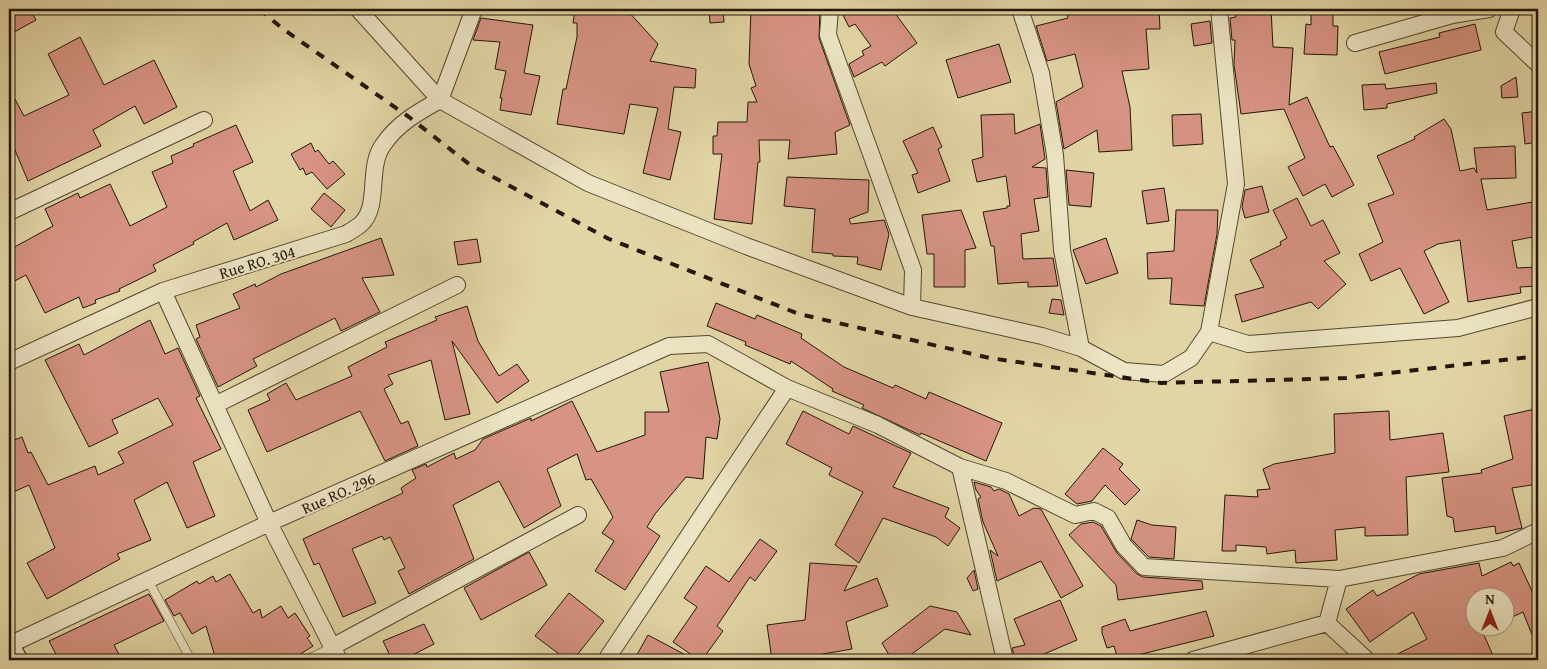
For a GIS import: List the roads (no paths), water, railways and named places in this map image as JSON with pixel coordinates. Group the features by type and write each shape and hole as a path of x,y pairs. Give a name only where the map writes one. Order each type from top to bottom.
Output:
{"street":[{"path":"358,9 440,100 588,184 746,246 912,307 1042,336 1081,348 1124,371 1164,374 1191,358 1209,332 1236,184 1219,9"},
{"path":"440,100 474,9"},
{"path":"830,9 828,35 913,270 912,307"},
{"path":"1020,9 1041,73 1055,155 1062,250 1081,348"},
{"path":"1355,43 1452,15 1489,9"},
{"path":"1512,9 1504,32 1538,64"},
{"name":"Rue RO. 304","path":"9,362 164,291 346,234 363,223 371,208 375,166 382,146 409,117 440,100"},
{"path":"9,212 204,120"},
{"path":"216,405 457,285"},
{"path":"164,291 269,523 336,654 578,515"},
{"path":"1209,332 1248,344 1449,329 1538,307"},
{"name":"Rue RO. 296","path":"9,646 269,523 670,346 708,344 787,388"},
{"path":"606,660 787,388 878,425 960,468 974,470 1006,481 1075,516 1094,511 1108,518 1124,546 1144,567 1339,579 1503,548 1538,531"},
{"path":"960,468 1005,660"},
{"path":"1327,623 1339,579"},
{"path":"1193,660 1327,623"},
{"path":"1327,623 1367,660"},
{"path":"9,646 16,660"}],"lane":[{"path":"148,580 191,660"},
{"path":"306,660 336,654"}],"railway":[{"path":"259,9 283,29 409,117 469,164 609,239 799,314 990,358 1161,383 1346,378 1538,356"}]}
